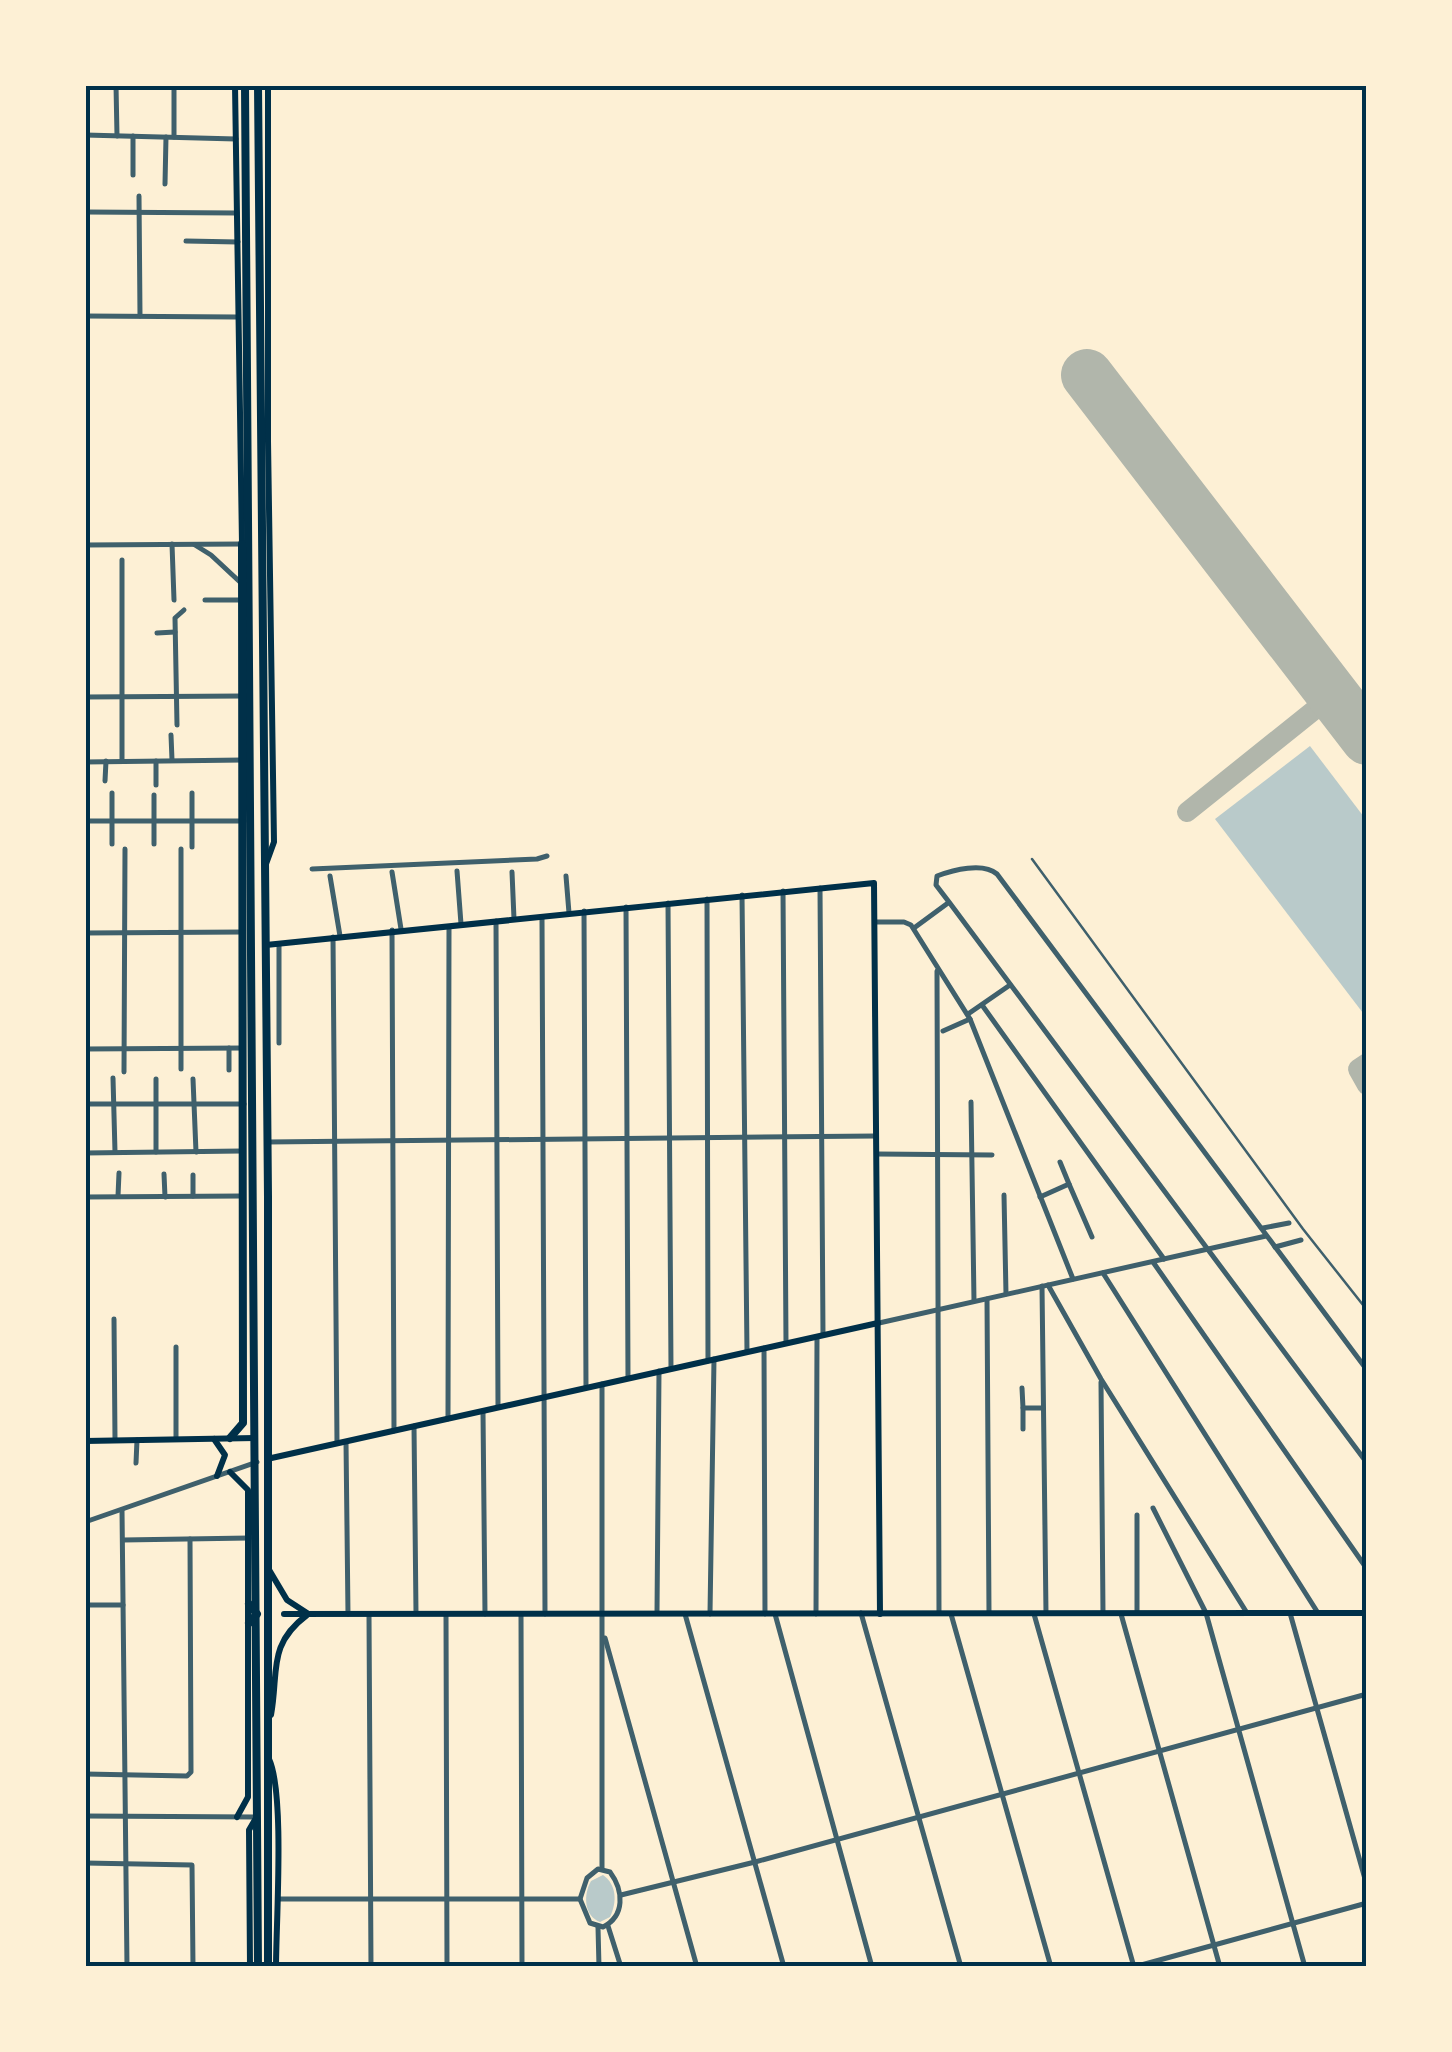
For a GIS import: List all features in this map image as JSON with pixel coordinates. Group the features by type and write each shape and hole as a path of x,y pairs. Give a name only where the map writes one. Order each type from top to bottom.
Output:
{"main road":[{"path":"230,1438 243,1422 254,1011 242,213 236,85"},
{"path":"244,317 238,242 246,140 245,85"},
{"path":"258,85 266,865 268,1948 272,1967"},
{"path":"266,865 274,842 268,85"},
{"path":"236,140 246,140"},
{"path":"261,417 268,441"},
{"path":"246,544 262,543"},
{"path":"246,544 242,585 243,1048 244,1151 256,1288 258,1967"},
{"path":"253,945 874,883 880,1614"},
{"path":"254,1011 266,1010"},
{"path":"244,1273 256,1288"},
{"path":"244,1334 256,1318"},
{"path":"256,1462 878,1323"},
{"path":"214,1438 226,1455 217,1476"},
{"path":"85,1441 256,1438"},
{"path":"230,1472 248,1490 249,1538 248,1797 237,1817"},
{"path":"268,1568 280,1593 308,1614"},
{"path":"249,1604 257,1614"},
{"path":"284,1614 1367,1613"},
{"path":"249,1623 257,1614"},
{"path":"268,1726 278,1646 290,1628 308,1614"},
{"path":"268,1759 273,1768 276,1798 272,1967"},
{"path":"256,1817 268,1817"},
{"path":"250,1967 249,1830 256,1817"}],"street":[{"path":"116,85 117,136"},
{"path":"174,85 174,138"},
{"path":"85,135 236,140"},
{"path":"133,136 133,175"},
{"path":"165,184 166,137"},
{"path":"139,196 140,316"},
{"path":"85,212 242,213"},
{"path":"186,241 238,242"},
{"path":"85,316 244,317"},
{"path":"172,544 174,600"},
{"path":"192,544 211,554 242,585"},
{"path":"85,545 246,544"},
{"path":"122,560 122,761"},
{"path":"206,600 242,600"},
{"path":"177,724 175,618 184,610"},
{"path":"156,633 175,632"},
{"path":"85,697 243,696"},
{"path":"172,735 172,760"},
{"path":"85,762 244,760"},
{"path":"156,761 156,785"},
{"path":"105,781 106,762"},
{"path":"112,793 112,844"},
{"path":"192,793 192,846"},
{"path":"154,795 154,844"},
{"path":"85,822 244,821"},
{"path":"124,1072 125,849"},
{"path":"181,849 182,1069"},
{"path":"312,869 538,860 547,856"},
{"path":"1367,1370 997,874 986,867 941,874 936,882 949,902 1367,1464"},
{"path":"457,871 461,924"},
{"path":"392,872 397,930 394,1430"},
{"path":"512,872 514,920"},
{"path":"330,876 336,937 335,1142 348,1614"},
{"path":"566,876 569,914"},
{"path":"816,1614 820,886"},
{"path":"783,890 786,1343"},
{"path":"742,895 747,1352"},
{"path":"707,899 710,1614"},
{"path":"914,928 949,902"},
{"path":"668,903 671,1369"},
{"path":"626,907 628,1378"},
{"path":"584,911 586,1388"},
{"path":"542,918 545,1614"},
{"path":"496,921 498,1408"},
{"path":"875,922 906,922 914,928 969,1017 1074,1279"},
{"path":"448,926 448,1418"},
{"path":"85,933 243,932"},
{"path":"279,944 279,1043"},
{"path":"937,970 939,1614"},
{"path":"943,1031 969,1017 1010,985"},
{"path":"982,1005 1164,1259"},
{"path":"228,1048 229,1070"},
{"path":"85,1049 243,1048"},
{"path":"113,1078 115,1152"},
{"path":"156,1078 156,1152"},
{"path":"194,1079 196,1152"},
{"path":"971,1102 974,1301"},
{"path":"85,1104 244,1104"},
{"path":"267,1142 876,1136"},
{"path":"85,1153 244,1151"},
{"path":"876,1154 992,1154"},
{"path":"1060,1162 1092,1238"},
{"path":"118,1173 118,1196"},
{"path":"164,1174 165,1196"},
{"path":"193,1175 193,1196"},
{"path":"1040,1197 1069,1184"},
{"path":"1004,1195 1006,1294"},
{"path":"85,1197 250,1196"},
{"path":"1261,1229 1289,1223"},
{"path":"878,1323 1266,1236"},
{"path":"1274,1247 1300,1240"},
{"path":"1153,1262 1367,1569"},
{"path":"1103,1273 1318,1613"},
{"path":"1045,1286 1247,1613"},
{"path":"1045,1286 1046,1613"},
{"path":"987,1298 989,1614"},
{"path":"114,1318 114,1440"},
{"path":"176,1347 176,1439"},
{"path":"764,1348 765,1614"},
{"path":"657,1614 660,1372"},
{"path":"1101,1379 1103,1613"},
{"path":"602,1384 602,1868"},
{"path":"1022,1388 1023,1429"},
{"path":"1022,1408 1043,1408"},
{"path":"483,1410 486,1614"},
{"path":"414,1426 416,1614"},
{"path":"136,1462 137,1440"},
{"path":"85,1522 256,1462"},
{"path":"1154,1508 1206,1613 1305,1967"},
{"path":"122,1510 126,1967"},
{"path":"1137,1515 1138,1613"},
{"path":"122,1540 249,1538"},
{"path":"85,1774 187,1776 191,1772 190,1539"},
{"path":"85,1606 123,1605"},
{"path":"1034,1613 1134,1967 1367,1903"},
{"path":"1121,1613 1220,1967"},
{"path":"1290,1613 1367,1886"},
{"path":"369,1614 370,1967"},
{"path":"446,1614 448,1967"},
{"path":"522,1614 522,1967"},
{"path":"684,1614 784,1967"},
{"path":"774,1614 872,1967"},
{"path":"862,1614 961,1967"},
{"path":"952,1614 1051,1967"},
{"path":"603,1632 697,1967"},
{"path":"620,1895 837,1840 1367,1694"},
{"path":"85,1816 256,1817"},
{"path":"87,1967 86,1864 192,1865 193,1967"},
{"path":"602,1868 613,1876 620,1895 618,1912 608,1926 598,1927 588,1920 580,1898 587,1878 602,1868"},
{"path":"276,1899 580,1898"},
{"path":"608,1926 620,1967"},
{"path":"598,1927 599,1967"}],"lane":[{"path":"1032,859 1303,1229 1367,1310"}],"shaded area":[{"path":"1310,746 1367,821 1366,1017 1215,819"},
{"path":"603,1875 611,1884 615,1900 610,1917 600,1922 591,1915 586,1899 591,1881"}],"taxiway":[{"path":"1187,812 1333,695"},
{"path":"1367,1063 1358,1069 1367,1085"}],"runway":[{"path":"1087,375 1367,739"}]}
